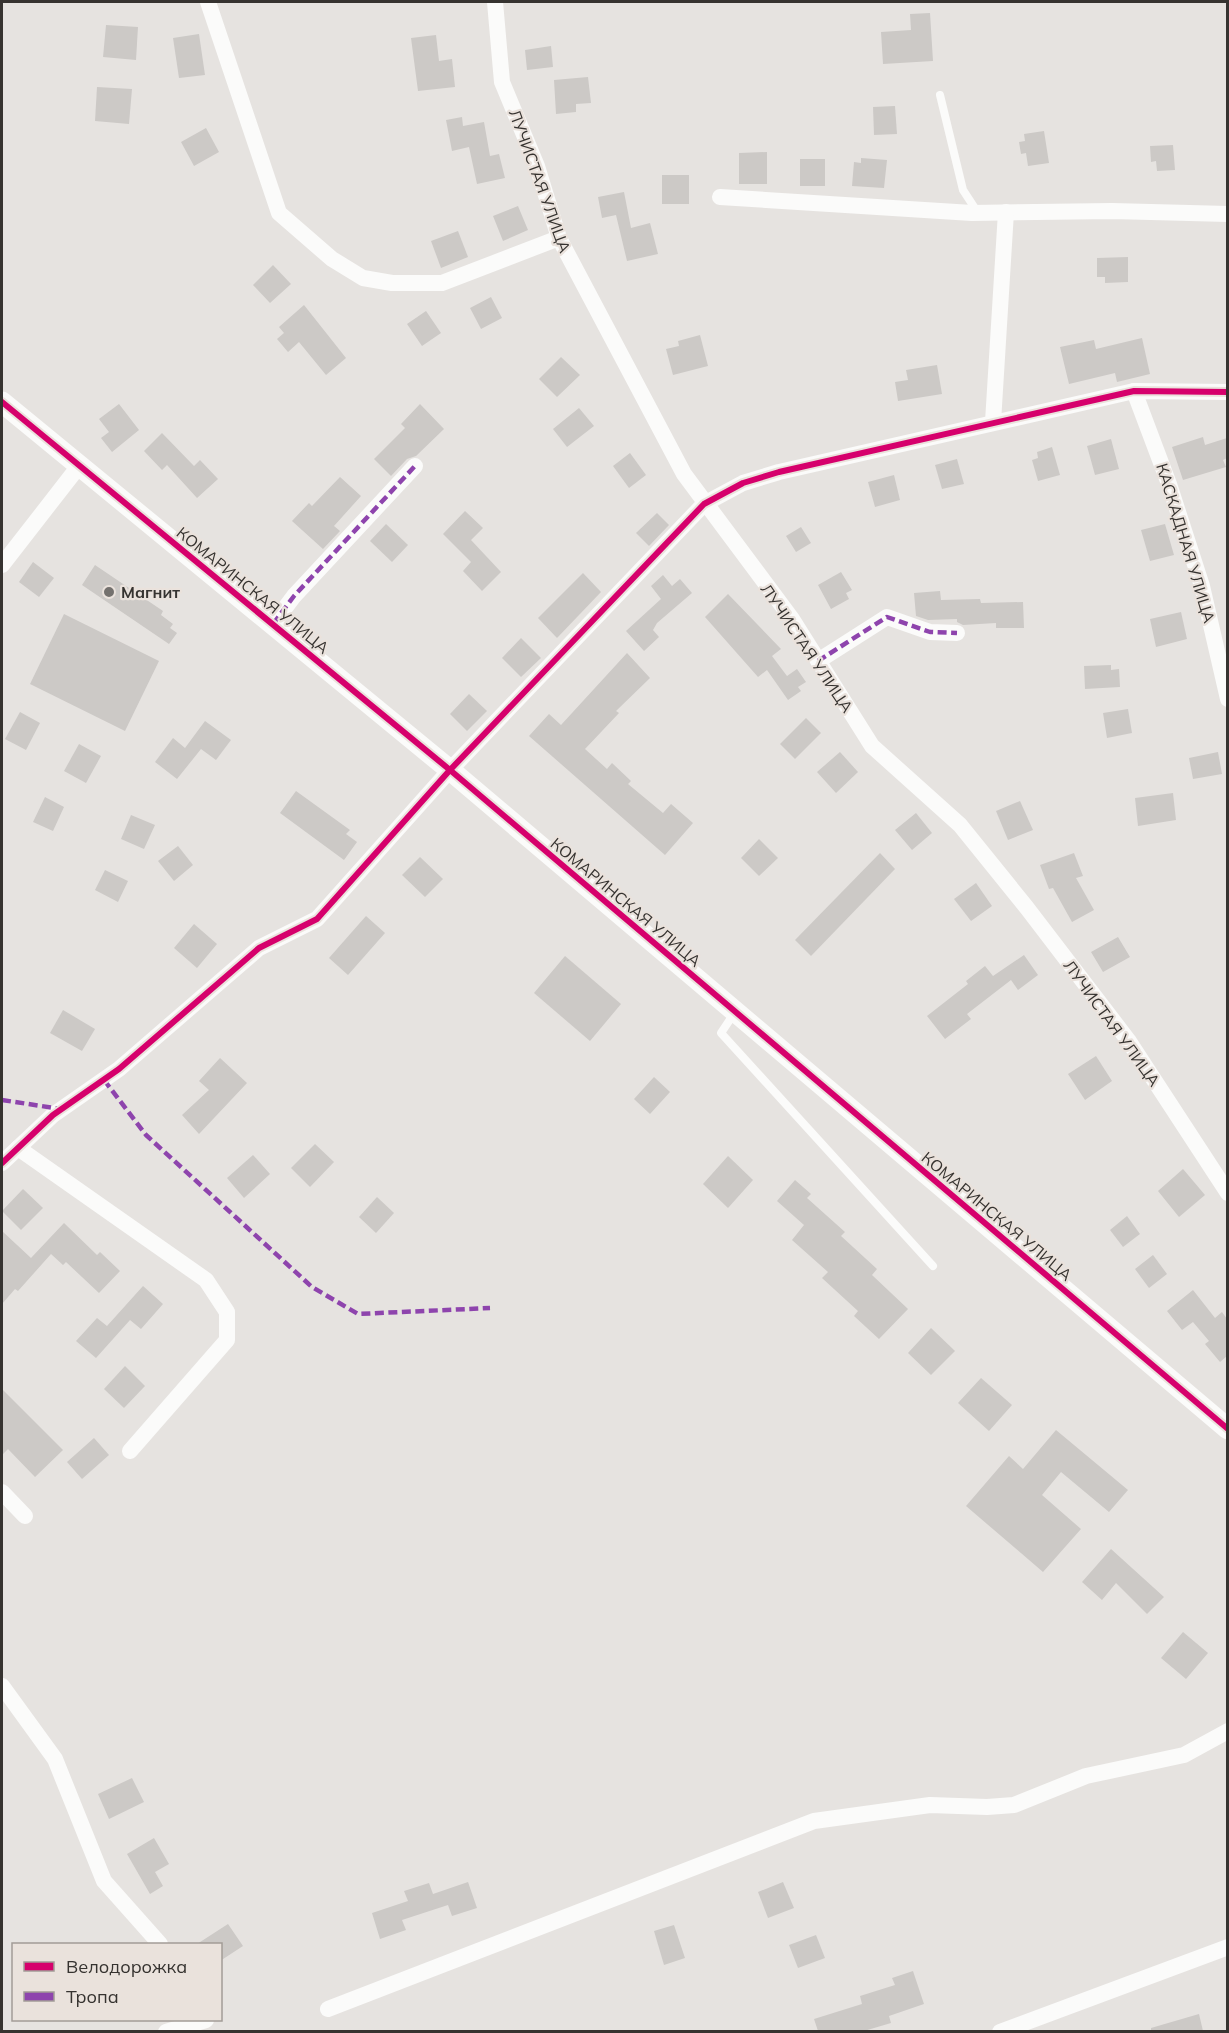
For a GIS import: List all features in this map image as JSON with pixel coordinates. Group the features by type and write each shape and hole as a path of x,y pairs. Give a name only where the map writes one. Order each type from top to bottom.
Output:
{"street":[{"path":"208,2 241,106 279,213 332,259 363,278 392,283 442,283 559,238"},
{"name":"ЛУЧИСТАЯ УЛИЦА","path":"495,2 502,82 537,166 559,238 678,464 704,504 792,620 872,747 960,825 1028,908 1128,1040 1227,1193"},
{"path":"720,197 978,213 1112,210 1227,214"},
{"path":"993,422 1006,212"},
{"path":"2,1163 53,1115 119,1070 259,948 317,919 450,770 704,504 743,483 779,472 1134,391 1227,392"},
{"name":"КАСКАДНАЯ УЛИЦА","path":"1134,391 1170,484 1202,586 1227,699"},
{"name":"КОМАРИНСКАЯ УЛИЦА","path":"2,402 450,770 1227,1429"},
{"path":"2,565 79,466"},
{"path":"273,624 294,596 415,466"},
{"path":"818,661 887,617 930,632 957,633"},
{"path":"18,1148 206,1280 227,1312 227,1340 129,1451"},
{"path":"2,1492 24,1516"},
{"path":"2,1686 55,1758 104,1881 159,1943"},
{"path":"328,2009 814,1821 930,1805 987,1807 1014,1805 1086,1776 1184,1755 1227,1731"},
{"path":"1000,2031 1227,1947"},
{"path":"166,2031 200,2021"}],"lane":[{"path":"940,94 963,190 978,213"},
{"path":"735,1011 721,1033 933,1266"}],"building":[{"path":"930,13 933,61 883,64 881,32 911,30 910,14"},
{"path":"106,25 138,27 136,60 103,57"},
{"path":"199,34 205,75 179,78 173,38"},
{"path":"436,35 439,61 452,59 455,87 418,91 411,38"},
{"path":"551,46 553,67 527,70 525,50"},
{"path":"588,77 591,103 576,104 576,112 556,114 554,80"},
{"path":"97,87 132,89 129,124 95,121"},
{"path":"895,106 897,134 874,135 873,107"},
{"path":"462,117 463,126 484,122 490,156 499,154 505,178 477,184 469,147 452,151 446,120"},
{"path":"206,128 219,152 194,166 181,142"},
{"path":"1044,131 1049,163 1028,166 1026,153 1021,154 1019,142 1025,141 1024,134"},
{"path":"1173,145 1175,170 1157,171 1156,161 1151,162 1150,146"},
{"path":"767,152 767,184 739,184 739,153"},
{"path":"861,158 887,160 884,188 852,186 854,162 861,163"},
{"path":"800,159 825,159 825,186 800,186"},
{"path":"662,175 689,175 689,204 662,204"},
{"path":"624,192 631,228 650,223 658,254 627,261 616,215 602,218 598,197"},
{"path":"518,206 528,230 503,241 493,216"},
{"path":"458,231 468,257 441,268 431,241"},
{"path":"1128,257 1128,282 1105,283 1105,277 1097,277 1097,258"},
{"path":"273,265 291,284 270,303 253,285"},
{"path":"491,297 502,318 481,329 470,308"},
{"path":"304,305 346,358 326,375 299,342 288,352 277,339 284,333 279,327"},
{"path":"426,311 441,333 422,346 407,324"},
{"path":"700,335 708,366 673,375 666,349 679,346 678,341"},
{"path":"1142,338 1150,374 1117,382 1115,373 1069,384 1060,347 1094,340 1096,349"},
{"path":"561,357 580,375 557,397 539,379"},
{"path":"937,365 942,394 898,401 895,382 908,380 906,370"},
{"path":"119,404 139,430 112,452 101,438 109,432 99,419"},
{"path":"420,404 444,429 416,456 407,459 391,476 374,459 405,428 401,424"},
{"path":"579,408 594,426 567,447 553,429"},
{"path":"162,433 194,466 200,460 218,479 197,498 167,465 162,470 144,451"},
{"path":"1203,437 1205,445 1227,438 1227,458 1223,460 1226,467 1183,480 1172,447"},
{"path":"1111,439 1119,469 1095,475 1087,446"},
{"path":"1052,447 1060,475 1038,481 1032,460 1038,458 1037,452"},
{"path":"630,453 646,475 629,488 613,466"},
{"path":"957,459 964,484 942,489 935,465"},
{"path":"894,475 900,500 875,507 868,482"},
{"path":"340,477 361,496 334,526 340,531 323,549 292,521 309,503 312,506"},
{"path":"465,511 483,528 471,540 501,572 482,591 463,571 471,562 443,534"},
{"path":"657,513 669,525 649,546 636,533"},
{"path":"386,524 408,545 392,562 370,541"},
{"path":"1165,524 1174,555 1150,561 1141,530"},
{"path":"801,527 811,543 796,552 786,536"},
{"path":"33,562 54,578 39,597 19,582"},
{"path":"95,565 163,611 161,615 173,624 170,628 177,633 169,644 82,585"},
{"path":"841,572 852,590 846,593 849,599 831,609 818,585"},
{"path":"583,573 601,592 557,638 538,618"},
{"path":"663,575 672,586 680,579 692,593 657,623 653,630 659,637 644,651 626,631 661,599 651,586"},
{"path":"940,591 941,600 980,599 981,603 1023,602 1024,628 996,628 996,623 963,625 957,622 957,619 928,620 916,616 914,593"},
{"path":"728,594 781,649 772,656 787,676 797,669 806,682 798,687 801,691 788,700 767,670 758,677 705,617"},
{"path":"1181,612 1187,639 1156,647 1150,619"},
{"path":"64,614 159,661 125,731 30,684"},
{"path":"521,638 541,658 521,677 502,658"},
{"path":"627,653 650,678 616,711 619,713 585,749 607,769 612,763 631,781 628,784 663,813 671,804 693,823 665,855 529,736 549,714 561,725"},
{"path":"1111,665 1111,670 1119,669 1120,687 1085,689 1084,666"},
{"path":"469,694 487,711 467,731 450,714"},
{"path":"1128,709 1132,733 1107,738 1103,713"},
{"path":"20,712 40,723 26,750 5,739"},
{"path":"806,718 821,733 795,759 780,744"},
{"path":"205,721 231,740 216,760 201,749 177,779 155,762 173,738 185,748"},
{"path":"79,744 101,756 86,783 64,771"},
{"path":"840,752 858,772 836,793 817,772"},
{"path":"1218,752 1222,774 1193,779 1189,758"},
{"path":"296,791 350,830 346,834 357,842 344,860 280,813"},
{"path":"1173,793 1176,820 1138,826 1135,798"},
{"path":"45,797 64,807 53,831 33,822"},
{"path":"1020,801 1033,830 1008,840 996,811"},
{"path":"916,813 932,833 912,850 895,830"},
{"path":"131,815 155,825 144,849 121,839"},
{"path":"759,839 778,858 759,876 741,858"},
{"path":"178,846 193,865 174,881 158,861"},
{"path":"880,853 895,869 811,956 795,940"},
{"path":"1074,853 1083,876 1076,878 1094,910 1072,922 1053,888 1049,889 1040,865"},
{"path":"420,857 443,879 425,897 402,875"},
{"path":"105,870 128,881 118,902 95,890"},
{"path":"976,883 992,906 971,921 954,899"},
{"path":"366,916 385,933 348,975 329,958"},
{"path":"194,924 217,944 197,968 174,948"},
{"path":"1118,937 1130,957 1103,972 1091,952"},
{"path":"1024,955 1038,975 1018,990 1011,980 967,1014 971,1019 945,1039 927,1016 968,984 966,981 985,966 993,976"},
{"path":"565,956 621,1004 590,1041 534,993"},
{"path":"63,1010 95,1029 82,1051 50,1033"},
{"path":"1096,1056 1112,1081 1085,1100 1068,1074"},
{"path":"220,1058 247,1083 199,1134 182,1115 209,1090 199,1081"},
{"path":"654,1077 670,1092 650,1114 634,1099"},
{"path":"315,1144 334,1162 310,1187 291,1168"},
{"path":"253,1155 270,1174 244,1198 227,1178"},
{"path":"728,1156 753,1180 728,1208 703,1184"},
{"path":"1183,1169 1205,1195 1179,1217 1158,1191"},
{"path":"795,1180 811,1194 807,1198 845,1232 841,1236 877,1269 872,1275 908,1309 879,1339 854,1316 858,1311 822,1278 828,1272 792,1240 804,1225 777,1201"},
{"path":"23,1189 43,1208 21,1230 2,1211"},
{"path":"377,1197 394,1213 376,1233 359,1217"},
{"path":"1127,1216 1140,1234 1123,1247 1110,1230"},
{"path":"64,1223 97,1255 100,1252 120,1271 99,1293 66,1262 63,1265 51,1254 18,1291 15,1289 2,1304 2,1231 31,1258"},
{"path":"1153,1255 1167,1274 1149,1288 1135,1269"},
{"path":"143,1286 163,1304 141,1329 130,1320 96,1358 76,1341 97,1318 107,1326"},
{"path":"1193,1290 1215,1318 1222,1312 1227,1319 1227,1356 1220,1362 1205,1344 1209,1341 1193,1322 1182,1330 1167,1311"},
{"path":"931,1328 955,1351 931,1375 908,1353"},
{"path":"125,1366 145,1386 124,1408 104,1389"},
{"path":"981,1378 1012,1405 989,1431 958,1403"},
{"path":"2,1389 63,1450 35,1477 8,1449 2,1455"},
{"path":"1056,1430 1128,1490 1109,1512 1061,1472 1042,1495 1081,1529 1043,1572 966,1506 1009,1456 1023,1469"},
{"path":"94,1438 109,1455 82,1479 67,1462"},
{"path":"1111,1549 1164,1597 1147,1614 1116,1583 1102,1600 1082,1582"},
{"path":"1183,1632 1208,1653 1186,1679 1161,1658"},
{"path":"132,1778 144,1802 109,1819 98,1794"},
{"path":"154,1838 169,1864 155,1872 163,1886 150,1894 127,1854"},
{"path":"468,1882 477,1908 452,1916 448,1905 402,1920 406,1930 380,1939 372,1913 408,1901 404,1891 429,1883 433,1894"},
{"path":"783,1882 794,1908 768,1918 758,1892"},
{"path":"228,1924 243,1946 222,1960 222,1943 199,1943"},
{"path":"674,1925 685,1958 664,1965 654,1931"},
{"path":"816,1935 825,1958 798,1968 789,1945"},
{"path":"913,1971 924,2004 889,2016 891,2023 864,2031 818,2031 814,2019 862,2004 860,1996 895,1985 892,1978"},
{"path":"1199,2014 1203,2031 1151,2031 1151,2028"}],"marked path":[{"path":"273,624 294,596 415,466"},
{"path":"818,661 887,617 930,632 957,633"},
{"path":"104,1080 146,1135 312,1287 358,1314 490,1308"},
{"path":"2,1100 61,1109"}],"cycle path":[{"path":"2,1163 53,1115 119,1069 259,948 317,919 450,770 704,504 743,483 779,472 1134,391 1228,392"},
{"path":"2,402 450,770 1228,1429"}],"place":[{"name":"Магнит","path":"109,592"}]}
